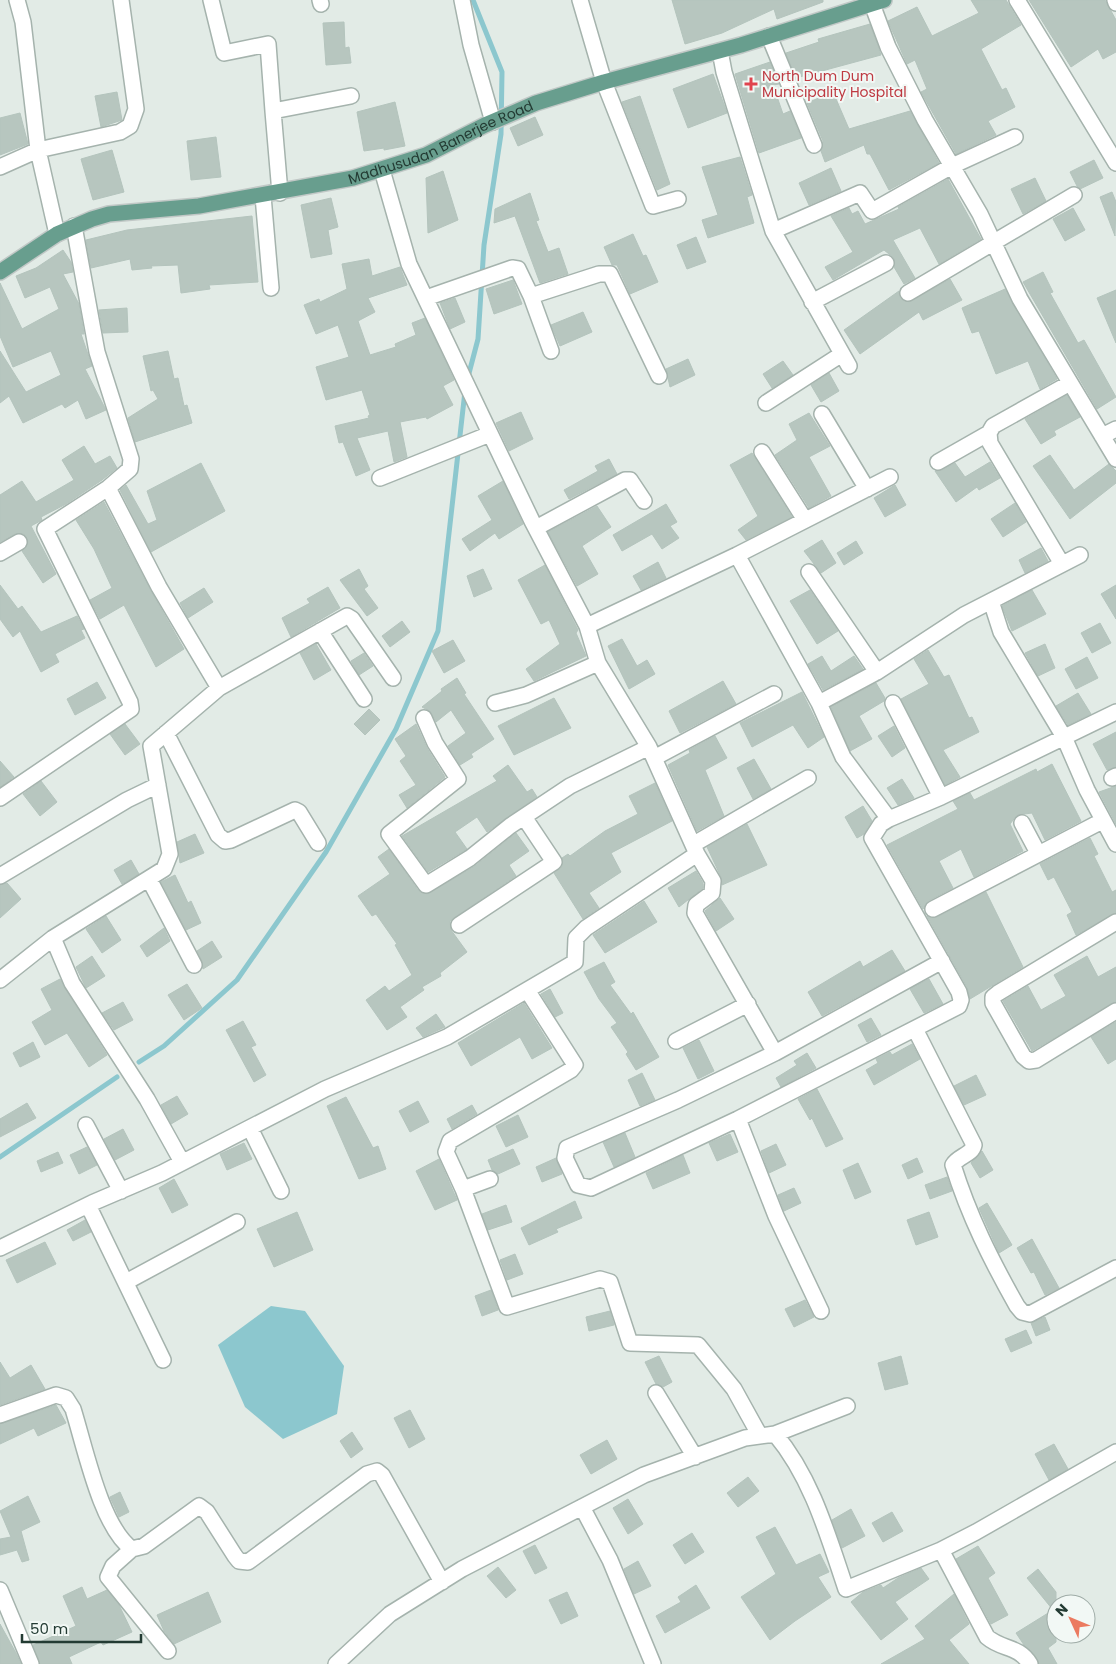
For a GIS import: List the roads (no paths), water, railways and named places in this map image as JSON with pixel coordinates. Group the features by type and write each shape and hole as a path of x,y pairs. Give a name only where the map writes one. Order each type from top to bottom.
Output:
{"main road":[{"name":"Madhusudan Banerjee Road","path":"0,272 57,234 108,214 199,206 263,196 382,170 426,155 514,112 604,82 720,51 878,2"}],"street":[{"path":"17,0 23,22 38,150 57,234"},
{"path":"0,167 38,150 120,132 130,126 136,109 121,0"},
{"path":"211,0 224,53 268,44 280,193"},
{"path":"462,0 489,123"},
{"path":"580,0 604,82 652,206 678,199"},
{"path":"1017,0 1116,163"},
{"path":"878,2 888,47 926,120 993,242 1020,299 1116,459"},
{"path":"769,36 814,145"},
{"path":"720,51 724,72 773,231 846,360 766,403"},
{"path":"273,111 351,96"},
{"path":"773,231 860,193 872,211 952,166 1015,137"},
{"path":"382,170 409,264 536,528 587,626 598,663 651,753 713,881 712,893 696,905 696,913 775,1053"},
{"path":"908,293 1074,195"},
{"path":"263,196 271,288"},
{"path":"0,798 131,709 130,702 44,530 108,488 130,469 130,459 97,352 74,226"},
{"path":"812,302 886,263"},
{"path":"426,298 512,268 518,269 531,296 551,351"},
{"path":"531,296 599,274 610,274 659,376"},
{"path":"938,462 989,433 993,426 1070,383"},
{"path":"822,414 867,489"},
{"path":"1102,436 1116,429"},
{"path":"989,433 990,443 1062,564"},
{"path":"380,478 490,434"},
{"path":"762,452 805,520"},
{"path":"587,626 737,555 890,477"},
{"path":"536,528 626,480 630,480 634,484 644,501"},
{"path":"108,488 159,586 219,688"},
{"path":"0,553 19,542"},
{"path":"737,555 818,703 843,757 890,819"},
{"path":"818,703 877,672 964,615 1080,555"},
{"path":"809,572 877,672"},
{"path":"991,600 1005,640 1064,737 1102,821 1116,844"},
{"path":"0,980 53,938 164,869 170,854 151,746 219,688 347,616 350,617 393,678"},
{"path":"320,631 364,698"},
{"path":"494,703 526,695 598,663"},
{"path":"424,718 435,743 458,778 389,834 426,885 470,858 524,817 570,786 651,753 774,694"},
{"path":"892,703 941,797"},
{"path":"942,961 775,1053 678,1100 567,1148 565,1158 578,1185 591,1188 738,1118 915,1030 959,1006 961,1000 959,992 942,961 872,838 881,824 890,819 941,797 978,776 1116,712"},
{"path":"166,733 218,835 222,839 231,840 295,810 299,812 318,843"},
{"path":"0,1248 182,1162 326,1089 447,1037 575,962 576,938 586,928 696,849 808,778"},
{"path":"0,876 127,800 158,785"},
{"path":"459,925 554,862 524,817"},
{"path":"933,909 1102,821"},
{"path":"1022,823 1038,853"},
{"path":"149,879 194,965"},
{"path":"1116,922 993,997 993,1003 1023,1056 1029,1061 1036,1060 1116,1011"},
{"path":"53,938 72,983 147,1099 182,1162"},
{"path":"527,990 575,1066 450,1141 446,1152 463,1190 507,1307 600,1279 610,1282 630,1343 698,1345 768,1435 784,1444 818,1507 846,1589 941,1550 1116,1452"},
{"path":"676,1041 748,1004"},
{"path":"915,1030 974,1145 970,1152 957,1159 953,1165 969,1215 991,1260 1022,1312 1030,1314 1116,1268"},
{"path":"738,1118 776,1216 821,1311"},
{"path":"86,1125 121,1191"},
{"path":"250,1128 281,1191"},
{"path":"463,1190 490,1179"},
{"path":"88,1205 163,1360"},
{"path":"126,1282 237,1222"},
{"path":"656,1393 695,1457"},
{"path":"0,1415 56,1395 66,1398 73,1409 107,1514 120,1539 132,1549"},
{"path":"336,1664 390,1614 442,1582 644,1475 745,1438 768,1435 846,1406"},
{"path":"168,1651 108,1577 114,1566 132,1549 144,1546 200,1506 207,1512 239,1561 248,1562 367,1474 377,1471 382,1475 442,1582"},
{"path":"582,1507 610,1560 653,1664"},
{"path":"941,1550 987,1637 994,1643 1020,1652 1030,1664"},
{"path":"0,1590 31,1664"}],"water":[{"path":"271,1306 305,1311 344,1366 337,1414 283,1439 245,1407 218,1345"}],"waterway":[{"path":"468,377 478,339 484,245 501,134 502,72 473,0"},
{"path":"139,1062 164,1046 237,980 326,852 396,729 438,631 465,391"},
{"path":"0,1157 117,1077"}],"place":[{"name":"North Dum Dum Municipality Hospital","path":"751,84"}]}
